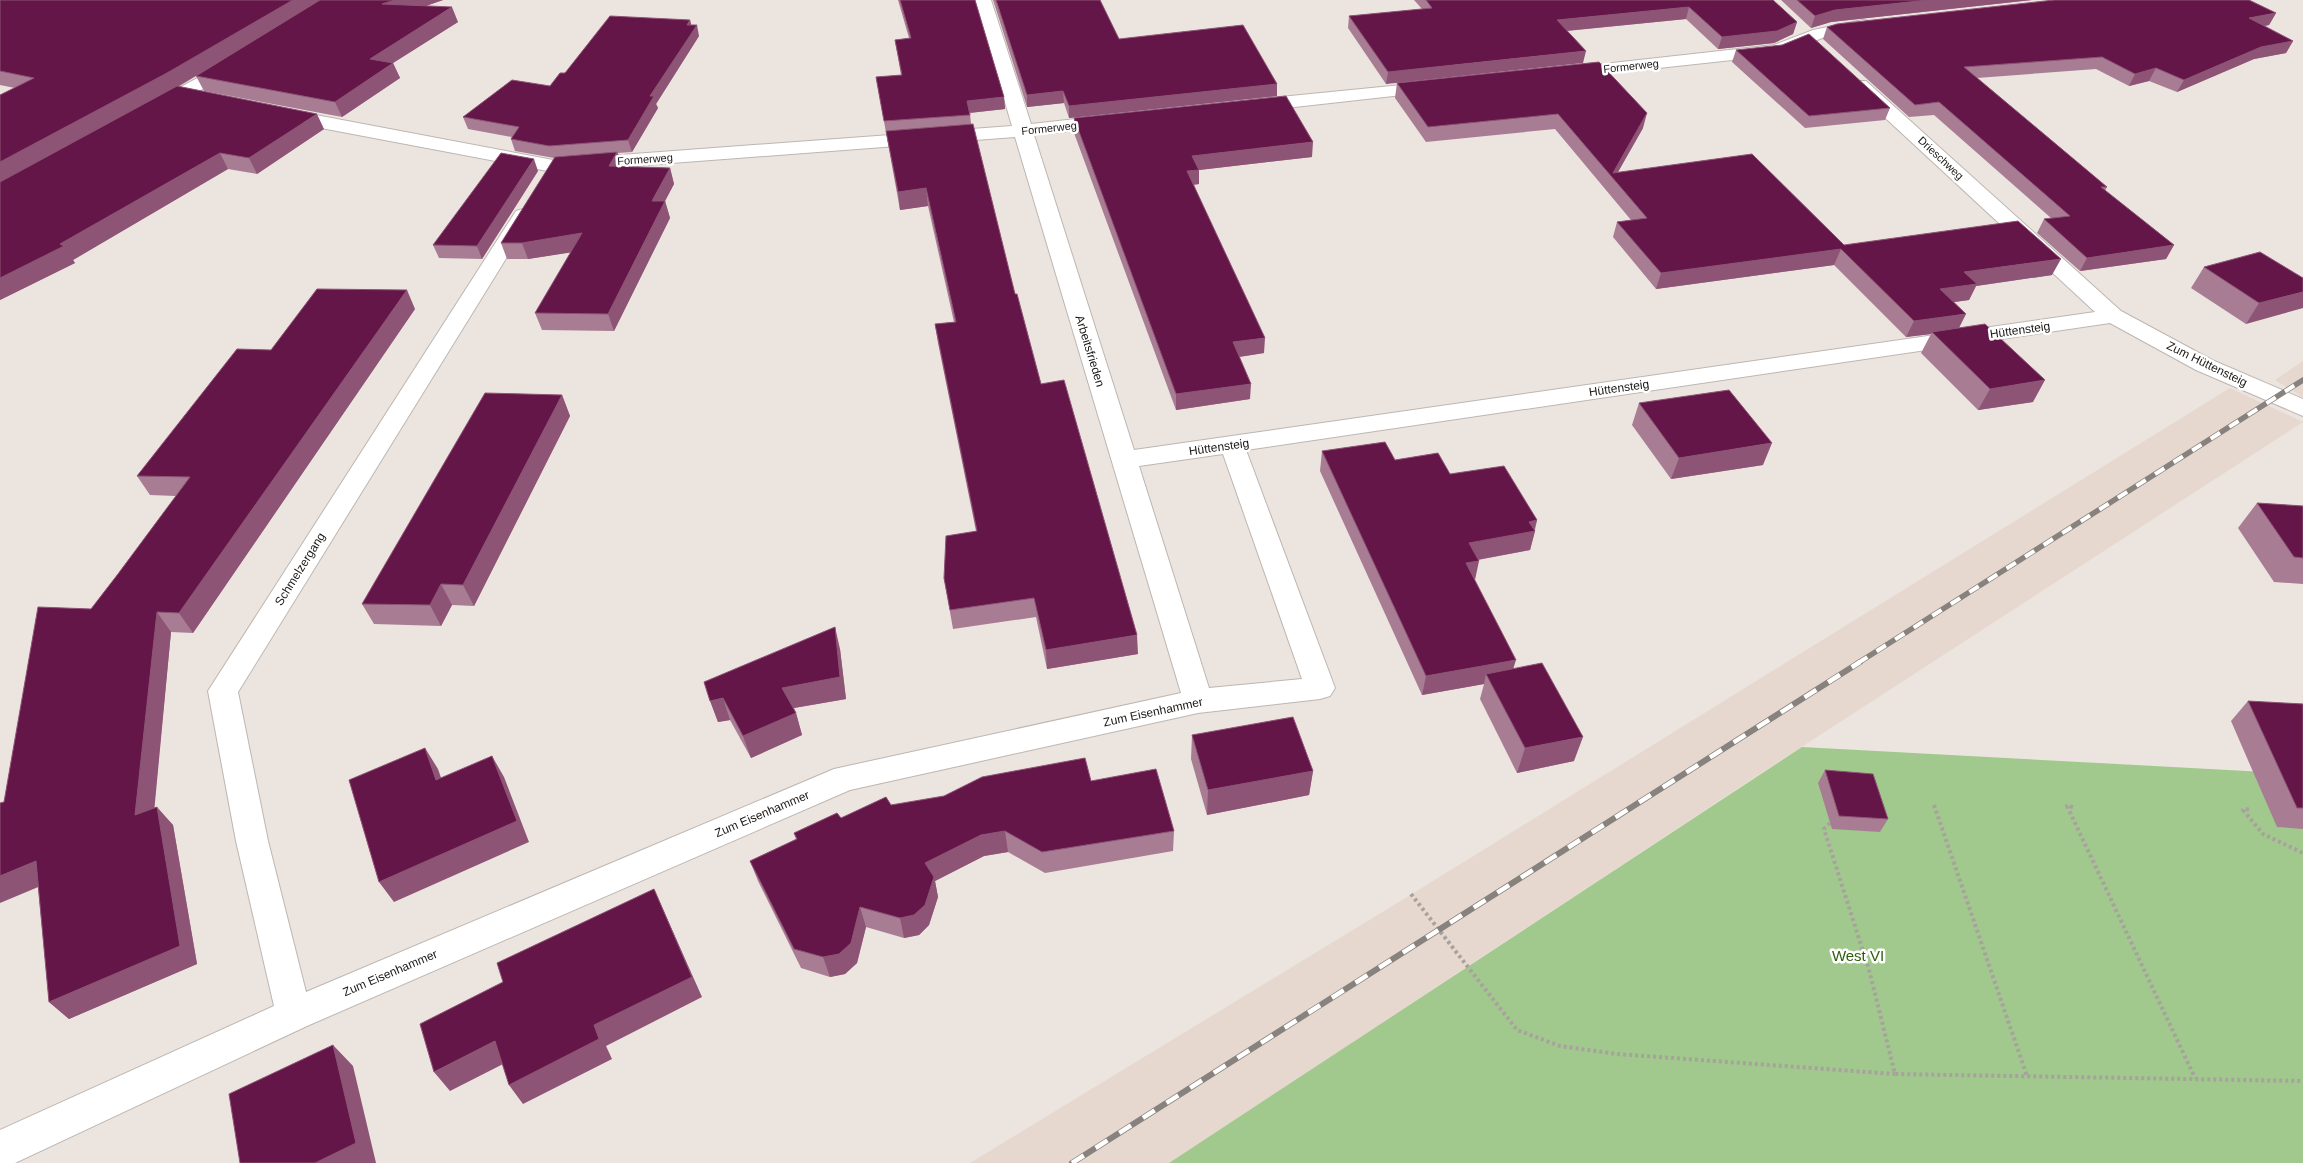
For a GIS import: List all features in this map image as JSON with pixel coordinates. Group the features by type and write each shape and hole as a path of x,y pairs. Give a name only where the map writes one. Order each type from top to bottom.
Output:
{"street":[{"name":"Arbeitsfrieden","path":"983,0 1021,131 1125,460 1198,702"},
{"name":"Formerweg","path":"1552,74 1778,50 1831,29 1880,24"},
{"path":"140,118 248,54"},
{"name":"Drieschweg","path":"1843,69 2113,316"},
{"path":"1237,108 1453,85"},
{"path":"182,94 210,100"},
{"name":"Formerweg","path":"265,111 553,166 1021,131 1129,119"},
{"name":"Schmelzergang","path":"294,1014 252,841 223,691 553,166"},
{"name":"Zum Hüttensteig","path":"2113,316 2204,365 2303,408"},
{"name":"Hüttensteig","path":"1125,460 2113,316"},
{"name":"Zum Eisenhammer","path":"0,1150 294,1014 845,778 1198,702 1320,688 1232,445"}],"path":[{"path":"1934,805 2027,1076"},
{"path":"2073,807 2067,806 2195,1078"},
{"path":"2249,809 2243,810 2263,834 2303,853"},
{"path":"1830,823 1824,830 1868,970 1895,1074"},
{"path":"1412,894 1517,1030 1560,1046 1617,1054 1895,1074 2303,1081"}],"shaded area":[{"path":"2303,361 2303,397 2275,380"},
{"path":"2230,388 2303,422 1752,779 1169,1163 970,1163 1412,894"}],"green space":[{"name":"West VI","path":"1802,747 2303,774 2303,1163 1169,1163"}],"building":[{"path":"0,0 293,0 167,73 0,162 0,95 34,78 0,71"},
{"path":"320,0 395,0 382,4 452,7 370,59 393,63 335,102 196,76"},
{"path":"900,0 975,0 1004,97 967,101 970,115 884,121 876,77 902,75 895,40 911,38"},
{"path":"996,0 1100,0 1119,39 1243,25 1277,84 1069,106 1063,91 1027,95"},
{"path":"1426,0 1773,0 1797,22 1777,31 1722,37 1689,7 1557,20 1586,51 1388,72 1349,16 1432,8"},
{"path":"1797,0 1928,0 1835,10 1815,16"},
{"path":"2054,0 2249,0 2276,13 2249,18 2293,41 2261,47 2184,80 2156,68 2135,74 2102,57 1964,67 2107,187 2101,187 2174,245 2087,258 2044,219 2070,216 1939,102 1915,105 1827,27 1837,24"},
{"path":"610,16 690,20 687,25 697,25 650,96 654,96 628,140 549,146 511,139 519,127 463,117 512,80 550,86 560,73 565,73"},
{"path":"1809,34 1890,108 1809,116 1736,50 1782,45"},
{"path":"1599,62 1647,113 1613,173 1752,154 1844,245 2018,221 2061,259 1964,272 1977,284 1940,289 1966,314 1914,321 1841,249 1661,273 1617,222 1647,218 1558,114 1428,127 1397,83"},
{"path":"177,86 317,114 249,158 220,153 60,244 64,246 0,278 0,182"},
{"path":"1286,96 1313,142 1192,156 1199,170 1187,171 1265,338 1233,342 1251,384 1176,394 1074,118"},
{"path":"973,124 1015,294 1017,294 1041,384 1064,380 1137,635 1046,650 1034,598 950,610 944,578 946,536 977,531 935,324 956,322 926,188 898,192 886,131"},
{"path":"617,152 609,166 670,168 652,201 665,201 608,314 535,313 582,233 522,243 501,243 555,157"},
{"path":"501,153 534,159 477,246 433,245"},
{"path":"2260,252 2303,278 2303,292 2259,303 2204,267"},
{"path":"317,289 407,290 179,613 157,612 135,815 157,807 180,946 49,1002 36,861 0,876 0,803 4,802 38,607 91,609 190,477 137,476 237,349 271,350"},
{"path":"1985,324 2045,380 1990,389 1932,332"},
{"path":"1729,390 1772,443 1679,458 1639,403"},
{"path":"485,393 562,395 463,585 441,584 430,605 362,604"},
{"path":"1385,442 1395,460 1438,453 1450,474 1504,466 1537,520 1529,522 1535,531 1469,543 1479,561 1466,563 1516,660 1426,676 1322,451"},
{"path":"2257,503 2303,506 2303,558 2294,557"},
{"path":"835,627 840,677 782,688 796,713 743,736 723,698 710,701 704,682"},
{"path":"1542,663 1583,737 1525,748 1486,674"},
{"path":"2248,701 2303,704 2303,808 2297,808"},
{"path":"1293,717 1313,771 1208,790 1192,735"},
{"path":"425,748 436,780 492,756 517,821 379,882 349,780"},
{"path":"1085,758 1091,781 1156,769 1174,831 1042,852 1005,831 981,835 925,863 934,877 925,905 914,915 900,918 860,907 851,943 839,954 823,957 794,949 750,861 797,839 794,833 837,813 841,818 886,797 891,805 944,796 982,777"},
{"path":"1825,770 1873,774 1888,819 1839,816"},
{"path":"654,889 692,977 594,1025 599,1039 509,1085 495,1041 434,1072 420,1024 503,982 497,963"},
{"path":"333,1045 356,1143 315,1163 240,1163 229,1094"}],"railway":[{"path":"1858,663 2303,380"},
{"path":"1072,1163 1860,662"}]}
